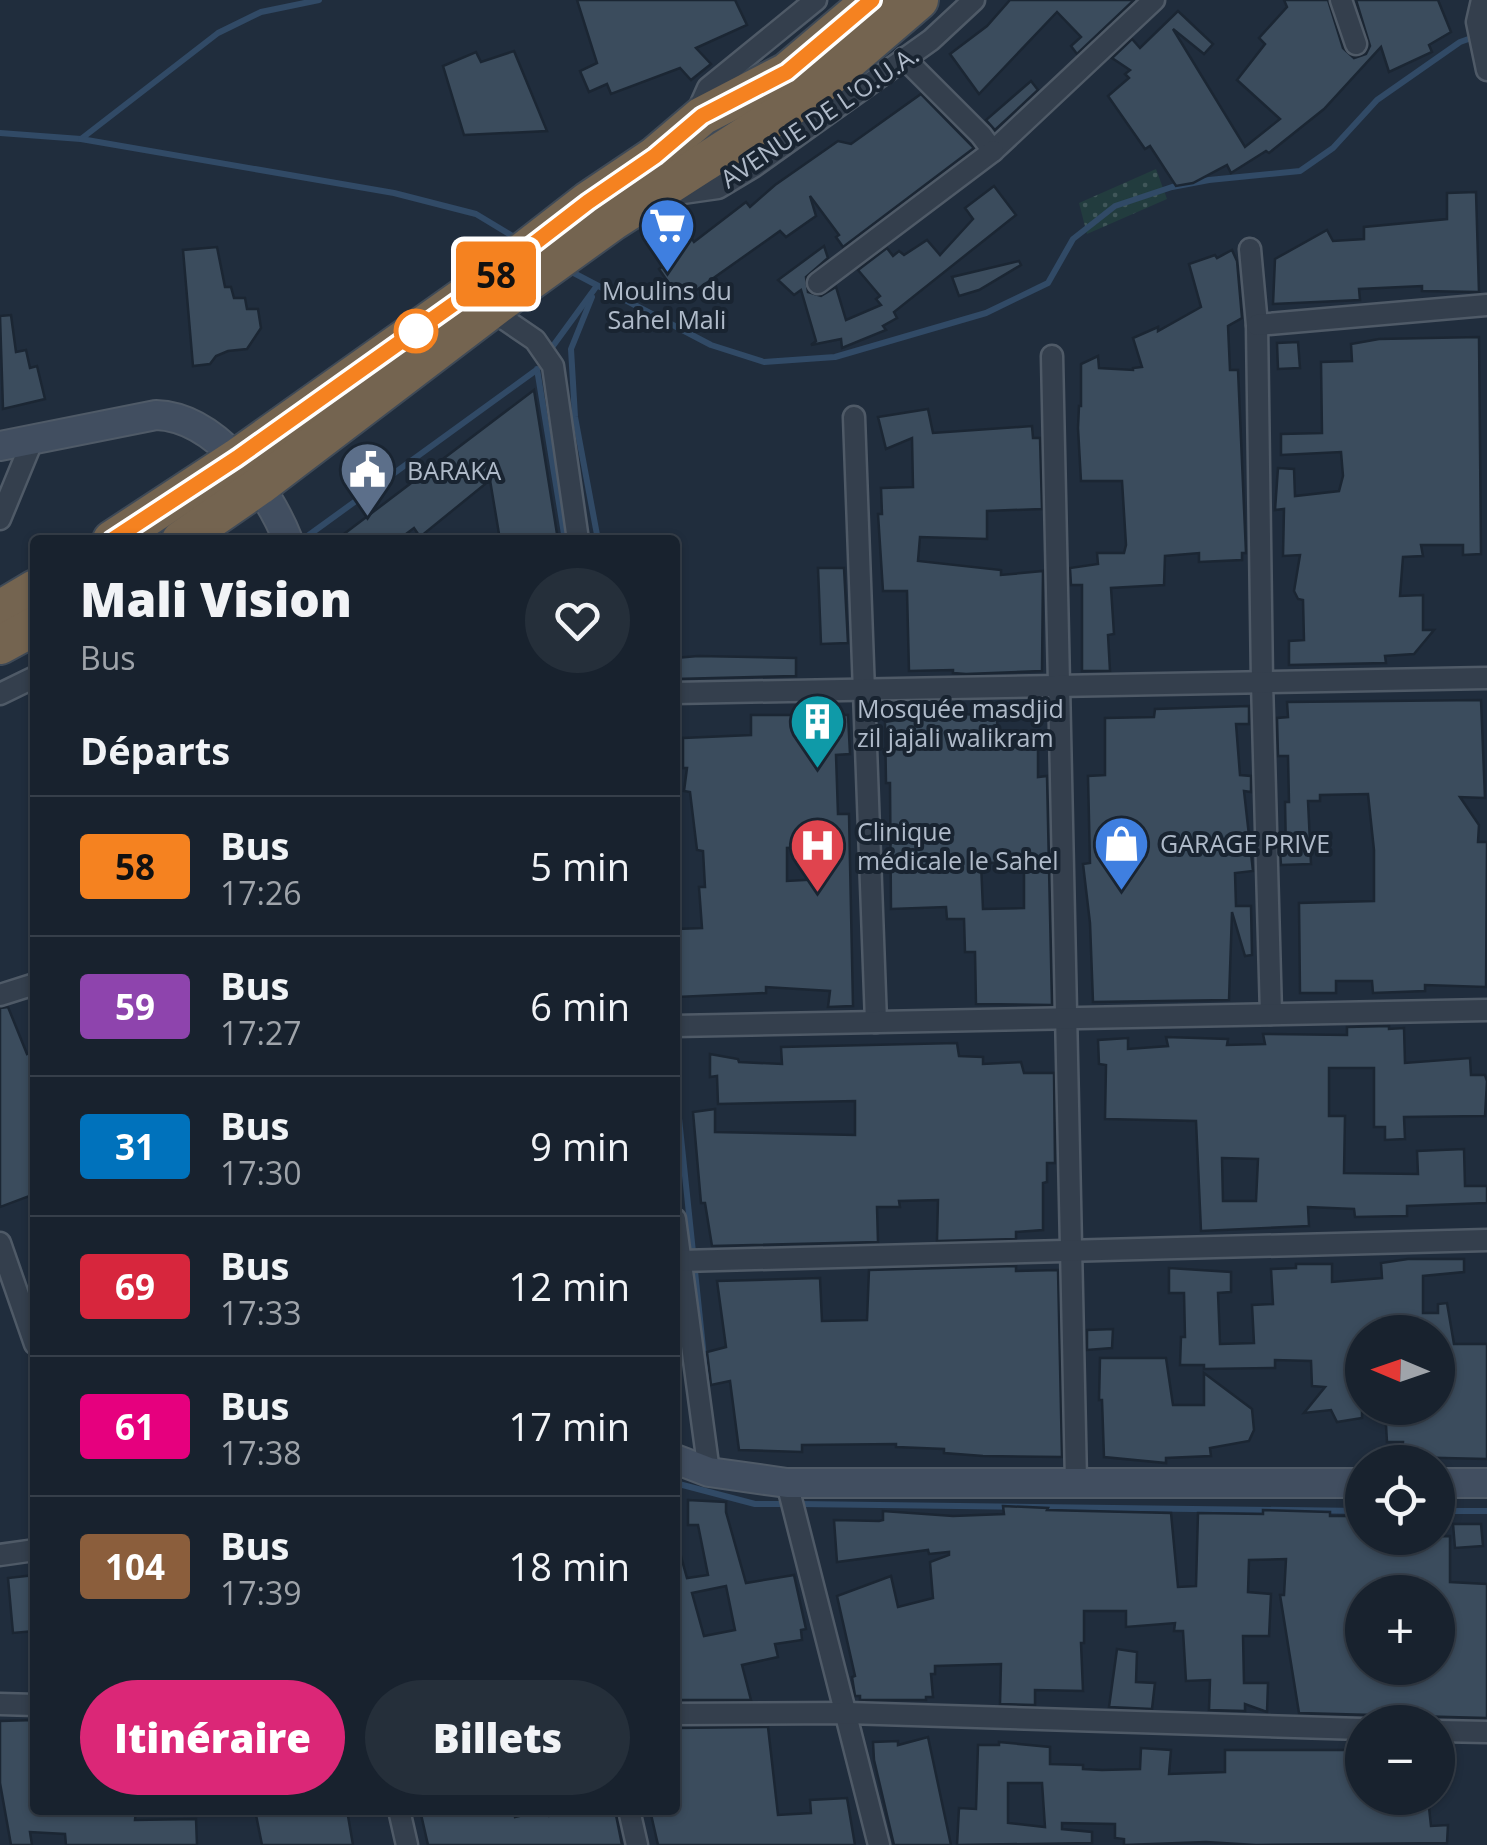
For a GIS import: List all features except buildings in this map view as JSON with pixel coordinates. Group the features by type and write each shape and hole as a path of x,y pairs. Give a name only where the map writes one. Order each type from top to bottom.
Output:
{"highway":[{"name":"AVENUE DE L'O.U.A.","path":"122,535 248,472 493,297 601,211 655,156 702,116 787,72 872,0"},
{"name":"AVENUE DE L'O.U.A.","path":"601,211 647,198 806,97 919,0"},
{"name":"AVENUE DE L'O.U.A.","path":"186,535 248,472"},
{"path":"0,610 30,592"},
{"path":"0,645 30,629"}],"street":[{"name":"AVENUE DE L'O.U.A.","path":"702,116 702,96 708,88 816,0"},
{"name":"AVENUE DE L'O.U.A.","path":"647,198 718,188 931,40 974,0"},
{"path":"818,283 993,151 1154,0"},
{"path":"1340,0 1356,44"},
{"path":"1482,0 1478,22 1487,70"},
{"path":"904,58 993,151"},
{"path":"1250,249 1257,325 1271,1014"},
{"path":"493,297 535,340 553,366 577,535"},
{"path":"1257,325 1487,305"},
{"path":"1052,356 1076,1481"},
{"path":"0,446 156,415 172,416 189,422 248,472 282,535"},
{"path":"854,417 876,1022"},
{"path":"0,519 33,438"},
{"path":"680,693 1487,678"},
{"path":"0,694 30,679"},
{"path":"0,995 30,986"},
{"path":"680,1026 1487,1010"},
{"path":"681,1261 1487,1240"},
{"path":"0,1243 30,1330"},
{"path":"680,1254 708,1472"},
{"path":"680,1461 708,1472 787,1483 1345,1482"},
{"path":"787,1483 878,1845"},
{"path":"1455,1483 1487,1483"},
{"path":"0,1555 30,1551"},
{"path":"0,1704 30,1705"},
{"path":"680,1714 847,1713 1345,1728"},
{"path":"1455,1731 1487,1732"},
{"path":"400,1815 407,1845"},
{"path":"630,1815 637,1845"}],"green space":[{"path":"1156,169 1167,199 1087,234 1079,203"}],"waterway":[{"path":"0,133 81,139 218,33 261,12 319,0"},
{"path":"568,270 711,345 764,362 835,357 986,313 1048,283 1073,239 1115,206 1172,187 1300,171 1333,148 1377,100 1460,42 1477,36"},
{"path":"81,139 394,193 476,214 519,240"},
{"path":"550,350 596,287"},
{"path":"592,297 571,349 575,417 597,535"},
{"path":"537,369 564,535"},
{"path":"309,535 535,371"},
{"path":"680,1128 707,1386"},
{"path":"680,1484 755,1504 786,1504"},
{"path":"799,1504 1345,1511"},
{"path":"1455,1511 1487,1511"}],"bus line":[{"name":"58","path":"120,535 237,458 479,286 655,156 702,116 787,72 872,0"}],"place":[{"name":"Moulins du Sahel Mali","path":"667,275"},
{"name":"BARAKA","path":"368,519"},
{"name":"Mosquée masdjid zil jajali walikram","path":"818,771"},
{"name":"GARAGE PRIVE","path":"1121,892"},
{"name":"Clinique médicale le Sahel","path":"818,894"}]}
